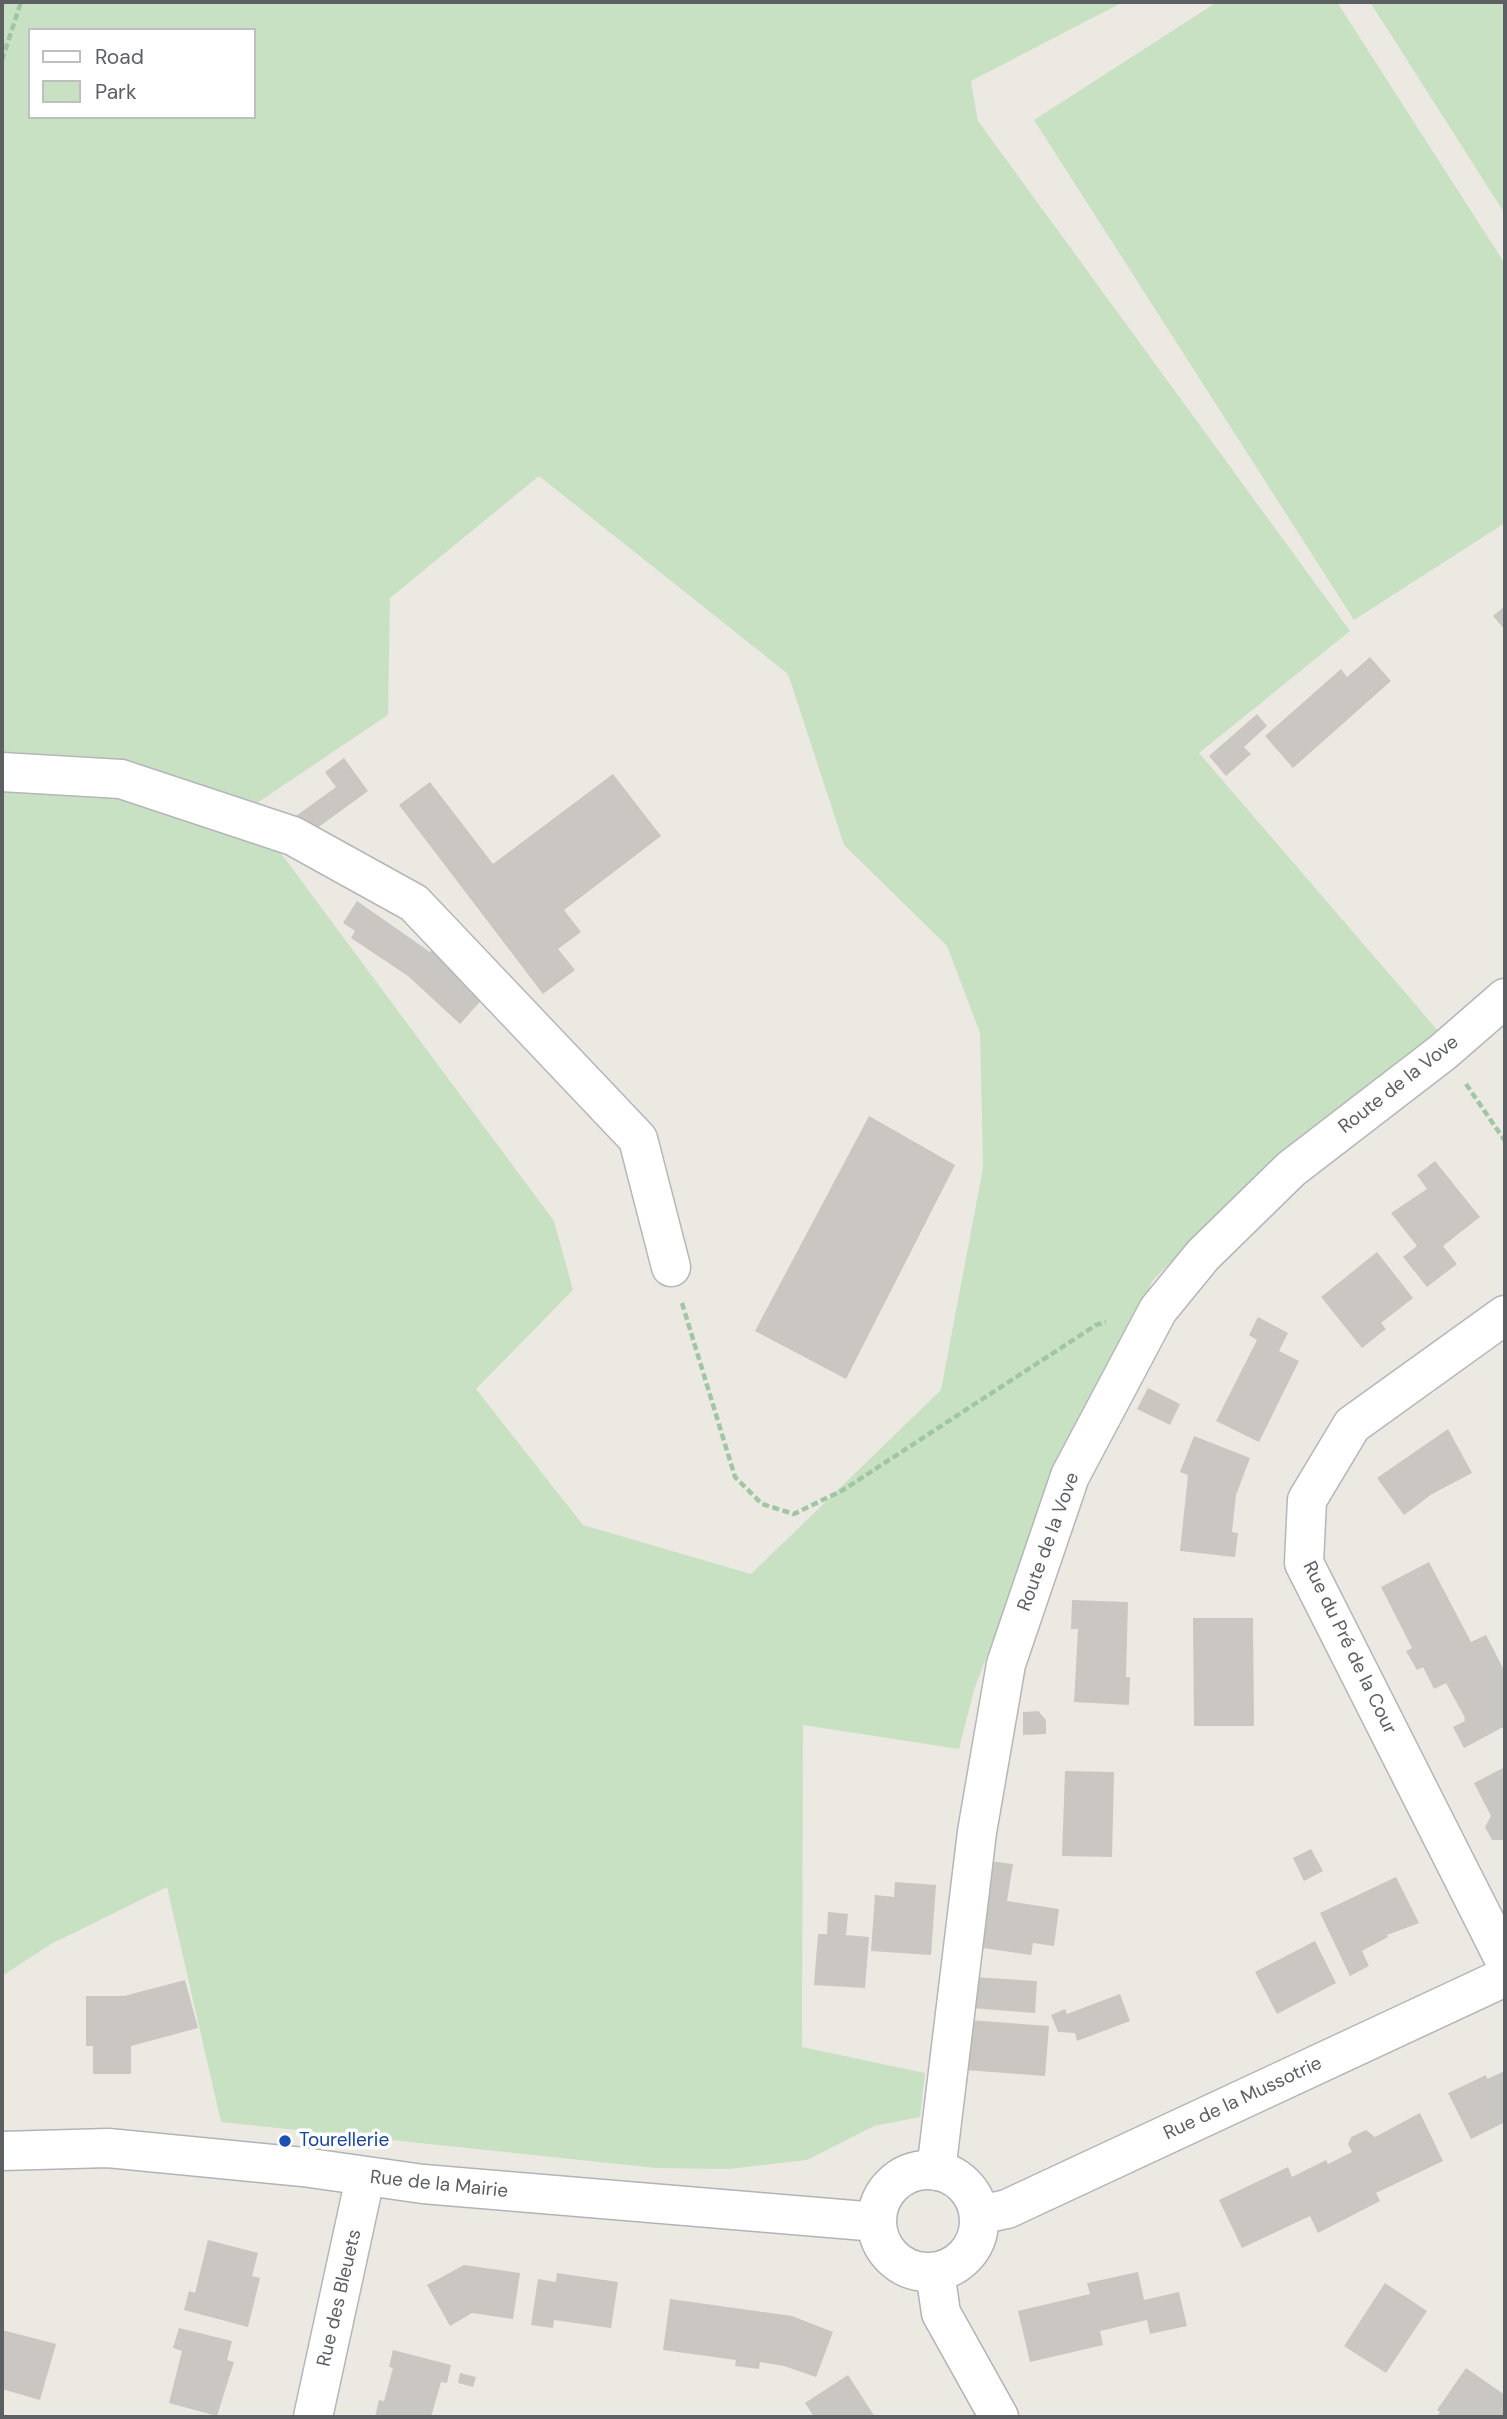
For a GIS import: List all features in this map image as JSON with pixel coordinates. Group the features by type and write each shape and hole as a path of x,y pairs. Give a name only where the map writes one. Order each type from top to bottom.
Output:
{"street":[{"path":"2,772 121,779 293,835 414,903 638,1139 671,1267"},
{"name":"Route de la Vove","path":"936,2171 977,1832 1006,1664 1070,1476 1158,1310 1203,1255 1291,1169 1443,1052 1505,998"},
{"name":"Rue du Pré de la Cour","path":"1505,1315 1352,1425 1307,1500 1304,1563 1505,1961"},
{"name":"Rue de la Mussotrie","path":"979,2215 1007,2209 1505,1977"},
{"name":"Rue de la Mairie","path":"2,2151 108,2148 303,2167 365,2178 877,2222"},
{"path":"936,2171 951,2176 964,2185 979,2215 973,2245 963,2258 935,2272 918,2271 889,2254 881,2239 877,2222 885,2194 894,2182 914,2172 936,2171"},
{"name":"Rue des Bleuets","path":"313,2417 365,2178"},
{"path":"935,2272 941,2313 999,2417"}],"path":[{"path":"2,60 21,2"},
{"path":"1443,1052 1505,1141"},
{"path":"671,1267 736,1477 762,1504 794,1514 843,1490 1096,1325 1158,1310"}],"green space":[{"path":"2,2 1123,2 971,81 978,121 1350,631 1199,753 1440,1033 1250,1183 1153,1280 1046,1499 974,1690 959,1749 803,1725 802,2047 925,2073 920,2117 874,2126 807,2160 729,2169 656,2168 221,2122 167,1887 51,1944 2,1976","holes":["539,476 788,674 844,845 947,946 980,1033 983,1168 941,1390 751,1574 583,1525 476,1389 573,1290 554,1221 248,809 388,715 390,598"]},
{"path":"1217,2 1337,2 1505,264 1505,523 1354,620 1034,120"},
{"path":"1370,2 1505,2 1505,214"}],"building":[{"path":"1505,606 1505,630 1493,616"},
{"path":"1370,657 1391,681 1293,768 1265,736 1341,669 1347,677"},
{"path":"1257,714 1267,726 1244,747 1251,754 1226,776 1209,756"},
{"path":"344,758 368,791 309,834 296,816 336,787 325,772"},
{"path":"613,774 661,836 564,910 581,932 558,949 575,970 543,994 399,805 430,782 493,864"},
{"path":"357,901 430,952 436,945 488,993 460,1024 408,976 351,938 355,931 343,923"},
{"path":"869,1116 955,1165 846,1379 755,1331"},
{"path":"1435,1161 1480,1217 1443,1246 1457,1264 1427,1287 1403,1257 1417,1246 1391,1213 1427,1189 1417,1175"},
{"path":"1377,1252 1413,1298 1381,1323 1386,1329 1362,1348 1321,1297"},
{"path":"1258,1317 1288,1333 1279,1351 1299,1361 1259,1442 1216,1421 1257,1340 1249,1335"},
{"path":"1148,1388 1180,1404 1170,1425 1137,1409"},
{"path":"1448,1429 1472,1473 1432,1494 1404,1515 1377,1478"},
{"path":"1194,1436 1250,1458 1236,1495 1232,1532 1238,1533 1235,1557 1180,1551 1188,1475 1180,1472"},
{"path":"1429,1562 1471,1642 1486,1635 1505,1672 1505,1726 1464,1748 1453,1727 1465,1721 1464,1716 1446,1683 1434,1689 1423,1667 1417,1670 1406,1651 1412,1648 1381,1587"},
{"path":"1072,1600 1128,1602 1126,1677 1130,1677 1129,1705 1074,1702 1078,1629 1071,1629"},
{"path":"1193,1618 1253,1618 1254,1726 1194,1726"},
{"path":"1038,1711 1046,1720 1046,1734 1023,1735 1023,1712"},
{"path":"1505,1767 1505,1844 1503,1840 1492,1840 1485,1827 1491,1816 1474,1783"},
{"path":"1065,1771 1114,1772 1112,1857 1062,1856"},
{"path":"1311,1849 1323,1871 1304,1881 1293,1858"},
{"path":"982,1860 1013,1864 1007,1901 1059,1909 1054,1946 1033,1943 1031,1955 970,1946"},
{"path":"1396,1877 1419,1923 1387,1935 1388,1937 1362,1951 1369,1966 1350,1976 1320,1913"},
{"path":"895,1882 936,1885 931,1955 871,1951 875,1895 894,1897"},
{"path":"828,1912 848,1914 846,1935 869,1937 865,1988 814,1985 818,1934 827,1934"},
{"path":"1315,1941 1336,1983 1277,2014 1255,1972"},
{"path":"974,1977 1037,1981 1035,2013 971,2008"},
{"path":"185,1980 198,2028 131,2046 131,2074 93,2074 93,2046 86,2046 86,1996 124,1996"},
{"path":"1120,1994 1130,2021 1077,2041 1075,2033 1058,2032 1051,2015 1065,2009 1067,2014"},
{"path":"969,2020 1049,2026 1045,2076 965,2070"},
{"path":"1505,2071 1505,2122 1471,2139 1448,2093 1486,2075 1487,2079"},
{"path":"1420,2113 1443,2161 1376,2193 1380,2201 1318,2233 1310,2216 1242,2248 1219,2200 1288,2167 1292,2177 1326,2160 1328,2164 1352,2152 1348,2144 1351,2137 1366,2130 1375,2137"},
{"path":"208,2240 258,2253 252,2276 260,2278 248,2327 184,2310 189,2291 195,2293"},
{"path":"464,2265 520,2273 513,2319 472,2313 450,2326 427,2285"},
{"path":"1138,2272 1144,2300 1179,2292 1187,2326 1150,2334 1147,2320 1100,2331 1103,2345 1030,2362 1018,2311 1090,2294 1087,2283"},
{"path":"557,2273 618,2282 611,2328 554,2320 553,2328 531,2325 538,2279 556,2282"},
{"path":"1385,2283 1427,2311 1386,2373 1344,2346"},
{"path":"670,2299 792,2316 833,2332 816,2377 784,2366 760,2362 759,2369 735,2366 736,2360 663,2350"},
{"path":"179,2328 232,2341 227,2360 234,2362 217,2416 169,2403 182,2351 173,2348"},
{"path":"2,2330 56,2344 40,2400 2,2389"},
{"path":"393,2350 451,2365 447,2383 441,2382 431,2417 375,2417 379,2400 384,2401 393,2368 389,2367"},
{"path":"1466,2368 1505,2395 1505,2417 1437,2417 1440,2412 1437,2410"},
{"path":"460,2373 476,2377 473,2387 458,2383"},
{"path":"848,2375 875,2417 814,2417 805,2403"}],"place":[{"name":"Tourellerie","path":"285,2141"}]}
